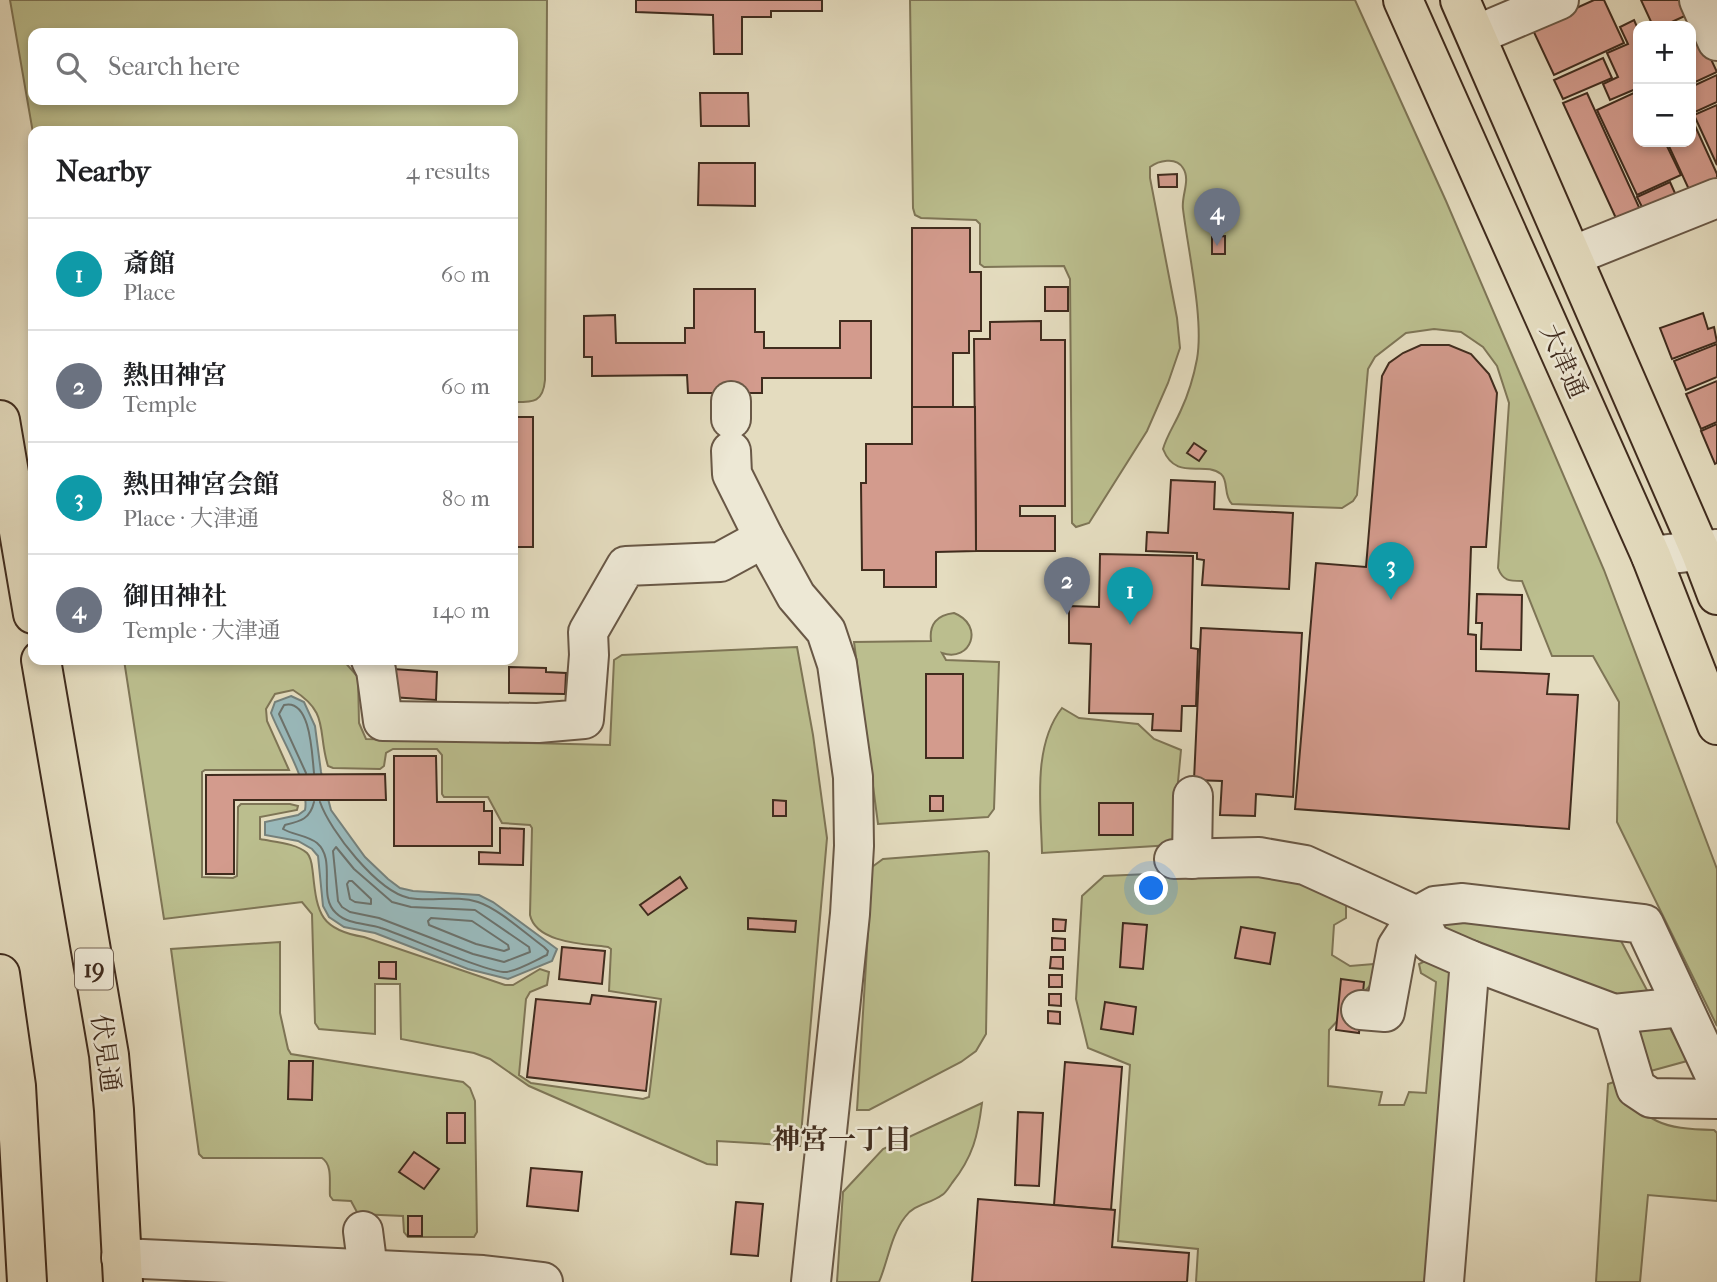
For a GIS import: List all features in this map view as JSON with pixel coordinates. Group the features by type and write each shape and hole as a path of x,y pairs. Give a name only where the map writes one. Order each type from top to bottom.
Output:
{"main road":[{"name":"大津通","path":"1403,0 1651,556 1717,725"},
{"name":"大津通","path":"1460,0 1572,256 1709,551 1717,595"},
{"path":"0,420 28,585"},
{"name":"伏見通","path":"42,665 108,1055 114,1110 122,1270"},
{"path":"0,974 16,1086 27,1282"}],"street":[{"path":"1476,35 1559,0"},
{"path":"1699,0 1717,41"},
{"path":"1572,256 1717,198"},
{"path":"731,424 732,474 796,596 826,631 837,664 852,777 854,846 850,914 811,1282"},
{"path":"374,665 383,721 538,723 584,719 588,632 626,566 720,562 764,538"},
{"path":"1651,556 1709,551"},
{"path":"1193,796 1183,859 1259,856 1305,865 1417,916 1431,943 1470,960 1614,1014 1682,1007"},
{"path":"1361,1010 1385,1012 1396,947 1417,916 1435,906 1463,903 1644,924 1717,1080"},
{"path":"1444,1282 1470,960"},
{"path":"1614,1014 1636,1088 1651,1098 1717,1099"},
{"path":"363,1231 368,1270"},
{"path":"122,1270 253,1273 368,1270 483,1275 543,1282"}],"green space":[{"path":"10,0 547,0 545,380 542,393 536,400 518,402 518,126 32,126 28,105 518,105 518,28 28,28 28,104"},
{"path":"910,0 1355,0 1446,201 1604,570 1717,869 1717,1026 1617,822 1619,702 1593,656 1552,656 1522,581 1507,579 1498,568 1509,403 1497,366 1483,347 1461,332 1434,329 1406,333 1375,357 1368,369 1357,495 1342,508 1232,504 1221,474 1214,470 1175,465 1163,449 1184,404 1199,343 1183,209 1185,173 1176,162 1158,163 1150,167 1150,178 1177,318 1180,348 1147,431 1089,523 1076,527 1072,523 1070,279 1064,266 984,267 980,264 980,224 976,220 921,218 915,215"},
{"path":"954,613 969,626 971,641 960,653 942,653 946,660 999,662 994,809 988,817 878,824 854,642 931,641 931,630 935,621"},
{"path":"797,647 813,735 827,838 800,1146 717,1141 717,1165 707,1164 529,1086 490,1059 474,1053 401,1039 400,984 375,984 375,1034 319,1029 315,1023 312,914 302,902 164,919 125,665 347,665 358,677 359,723 366,739 610,745 614,660 622,655","holes":["293,690 313,707 320,723 328,766 380,769 384,766 386,753 393,749 437,749 442,755 444,797 488,797 502,823 530,825 530,915 534,924 551,937 611,949 609,991 661,999 649,1097 643,1099 531,1083 519,1075 526,999 530,992 547,985 549,972 540,969 513,985 505,985 338,930 330,925 320,910 312,863 307,853 291,845 260,839 260,817 297,810 298,806 241,804 238,807 237,876 202,877 202,772 289,770 267,721 266,709 275,694"]},
{"path":"1062,708 1079,718 1138,724 1154,739 1181,750 1172,845 1042,853 1042,758 1052,723"},
{"path":"987,851 986,1034 976,1051 961,1062 869,1110 857,1110 872,867 883,859"},
{"path":"1217,871 1297,881 1346,902 1346,918 1334,925 1332,955 1350,966 1388,966 1329,1030 1328,1086 1382,1092 1379,1105 1404,1105 1409,1092 1426,1093 1436,982 1421,973 1419,964 1427,960 1458,975 1434,1282 1196,1282 1198,1249 1118,1241 1130,1065 1088,1048 1076,999 1082,896 1104,876"},
{"path":"1451,919 1620,939 1650,996 1631,1002 1443,929 1444,922"},
{"path":"280,942 280,1013 291,1054 463,1082 470,1088 475,1101 477,1232 474,1237 408,1237 404,1232 403,1216 358,1214 351,1201 333,1200 330,1196 328,1165 322,1158 203,1158 199,1154 171,949"},
{"path":"1668,1024 1687,1061 1647,1072 1631,1025"},
{"path":"1614,1082 1637,1107 1657,1121 1681,1128 1714,1130 1717,1133 1717,1201 1648,1195 1640,1282 1596,1282 1608,1084"},
{"path":"982,1103 976,1136 965,1164 943,1194 913,1209 905,1217 893,1240 879,1282 837,1282 843,1192 883,1149"}],"water":[{"path":"291,696 304,702 315,726 321,772 331,810 365,857 400,888 479,895 493,902 557,949 552,961 508,979 468,969 375,933 344,927 329,917 323,906 318,856 298,841 265,835 265,822 298,815 305,810 299,774 271,713 275,702"}],"building":[{"path":"636,0 822,0 822,11 771,11 771,17 742,17 742,54 714,54 713,15 636,12"},
{"path":"1594,0 1604,0 1624,43 1554,75 1532,28"},
{"path":"1641,0 1681,0 1687,15 1674,21 1651,21"},
{"path":"1634,20 1633,90 1610,100 1603,84 1618,77 1607,53 1628,44 1620,27"},
{"path":"1702,40 1717,72 1696,82 1696,43"},
{"path":"1603,58 1612,78 1563,99 1554,80"},
{"path":"1717,75 1717,102 1696,112 1696,85"},
{"path":"700,93 748,93 749,126 701,126"},
{"path":"1587,93 1643,216 1620,227 1563,103"},
{"path":"1633,93 1633,147 1667,147 1681,175 1637,195 1597,110"},
{"path":"1717,105 1717,165 1696,119 1696,114"},
{"path":"1696,128 1717,174 1717,185 1692,196 1669,147 1696,147"},
{"path":"699,163 755,163 755,206 698,205"},
{"path":"1177,174 1177,187 1159,187 1158,175"},
{"path":"1670,182 1679,202 1647,217 1637,197"},
{"path":"912,228 970,228 970,272 981,272 981,331 969,331 969,353 953,353 953,407 912,407"},
{"path":"1225,236 1225,254 1212,254 1212,237"},
{"path":"1045,287 1068,287 1068,311 1045,311"},
{"path":"694,289 755,289 755,332 764,332 764,348 840,348 840,321 871,321 871,378 762,378 762,393 688,393 687,375 592,376 592,357 584,357 584,316 615,315 616,343 685,343 685,328 694,328"},
{"path":"1703,313 1708,329 1714,327 1717,342 1672,359 1660,328"},
{"path":"1041,321 1041,340 1065,340 1065,506 1020,506 1020,516 1055,516 1055,551 976,551 974,339 990,339 990,322"},
{"path":"1717,344 1717,377 1686,390 1674,361"},
{"path":"1421,345 1449,345 1471,354 1489,374 1497,393 1486,547 1471,547 1468,634 1476,635 1476,671 1549,674 1547,694 1578,695 1569,829 1295,809 1316,563 1366,567 1382,376 1389,363"},
{"path":"1717,381 1717,422 1701,429 1686,394"},
{"path":"912,407 975,407 976,551 936,552 936,587 884,587 884,570 862,570 861,483 866,483 866,444 912,444"},
{"path":"518,417 533,417 533,547 518,547"},
{"path":"1717,424 1717,463 1715,464 1701,431"},
{"path":"1194,443 1206,451 1199,461 1187,453"},
{"path":"1171,480 1215,482 1214,509 1293,513 1289,589 1202,585 1204,560 1197,559 1197,553 1146,551 1147,532 1168,533"},
{"path":"1100,554 1193,556 1191,648 1198,649 1196,706 1182,706 1181,731 1152,730 1153,714 1089,713 1091,644 1069,643 1069,606 1099,607"},
{"path":"1477,594 1522,595 1521,650 1481,649 1482,623 1476,623"},
{"path":"1201,628 1302,633 1293,797 1256,794 1255,816 1220,815 1222,781 1194,780"},
{"path":"509,667 546,668 546,672 566,673 565,694 509,693"},
{"path":"393,669 437,672 436,700 391,697"},
{"path":"926,674 963,674 963,758 926,758"},
{"path":"394,756 436,756 437,802 484,802 484,811 492,811 492,846 394,846"},
{"path":"385,774 386,800 234,800 234,874 206,874 206,775"},
{"path":"930,796 943,796 943,811 930,811"},
{"path":"773,800 786,801 786,816 773,816"},
{"path":"1099,803 1133,803 1133,835 1099,835"},
{"path":"500,828 524,829 523,865 479,864 479,852 500,853"},
{"path":"680,877 687,888 648,915 640,905"},
{"path":"748,918 796,921 795,932 748,929"},
{"path":"1053,919 1066,920 1065,931 1053,931"},
{"path":"1123,923 1147,925 1143,969 1120,967"},
{"path":"1241,927 1275,933 1270,964 1235,958"},
{"path":"1052,938 1065,939 1065,950 1052,950"},
{"path":"562,947 605,951 602,984 559,979"},
{"path":"1051,957 1063,957 1063,969 1050,968"},
{"path":"379,962 396,962 396,979 379,978"},
{"path":"1049,975 1062,975 1062,987 1049,987"},
{"path":"1341,979 1364,982 1359,1033 1336,1030"},
{"path":"1049,994 1061,994 1061,1006 1049,1005"},
{"path":"592,995 656,1002 646,1091 527,1077 536,999 590,1004"},
{"path":"1105,1002 1136,1007 1133,1034 1101,1029"},
{"path":"1048,1011 1060,1012 1060,1024 1048,1023"},
{"path":"289,1061 313,1061 312,1100 288,1099"},
{"path":"1065,1062 1122,1067 1111,1210 1054,1205"},
{"path":"1018,1112 1043,1113 1039,1186 1015,1185"},
{"path":"447,1113 465,1113 465,1143 447,1143"},
{"path":"414,1152 439,1169 424,1189 399,1172"},
{"path":"531,1168 582,1172 578,1211 527,1206"},
{"path":"978,1199 1115,1210 1112,1247 1189,1253 1187,1282 972,1282"},
{"path":"736,1202 763,1204 758,1256 731,1254"},
{"path":"408,1216 422,1216 422,1236 408,1236"}],"place":[{"name":"御田神社","path":"1217,246"},
{"name":"熱田神宮会館","path":"1391,600"},
{"name":"熱田神宮","path":"1067,615"},
{"name":"斎館","path":"1130,625"}],"district":[{"name":"神宮一丁目","path":"842,1139"}]}
